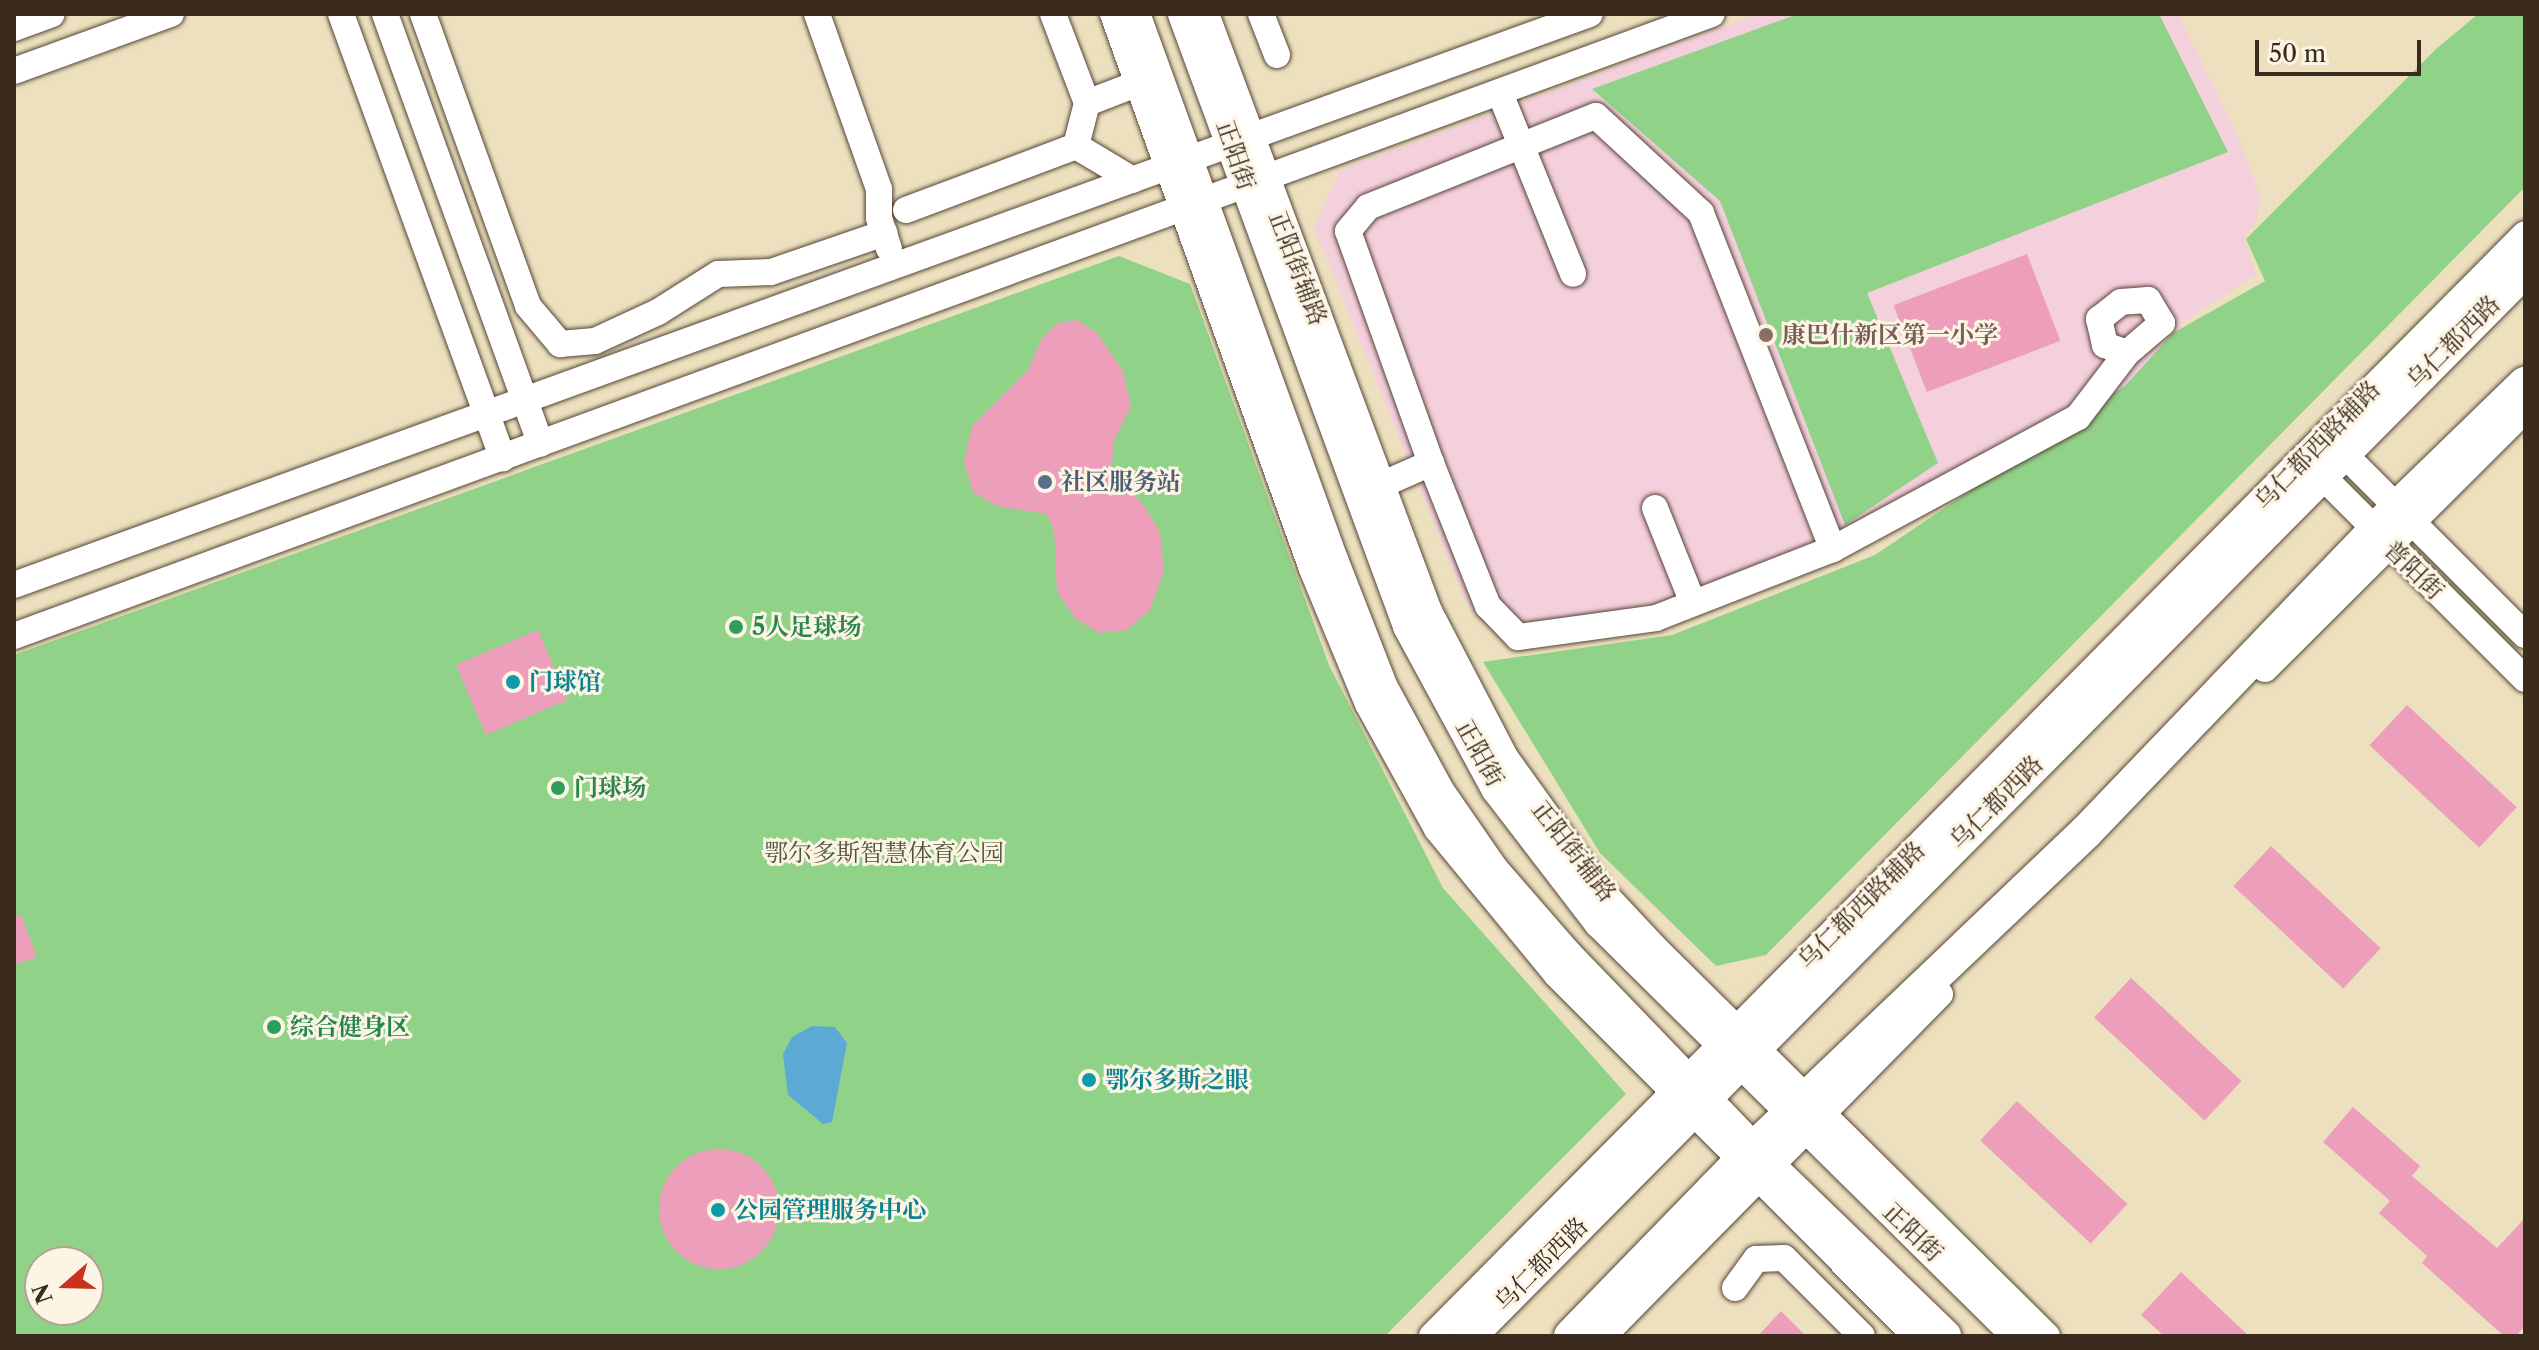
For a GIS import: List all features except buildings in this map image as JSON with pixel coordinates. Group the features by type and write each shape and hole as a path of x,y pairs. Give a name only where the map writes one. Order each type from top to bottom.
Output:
{"main road":[{"path":"1133,14 1192,207 1381,688 1438,793 1492,871 1689,1097 1754,1165 1944,1336"},
{"name":"正阳街","path":"1185,14 1242,140 1410,626 1498,788 1600,921 1742,1043 2020,1336"},
{"name":"乌仁都西路","path":"1469,1336 1689,1097 2323,455 2525,270"},
{"path":"1571,1336 1807,1113 2393,526 2525,384"}],"street":[{"path":"14,71 171,14"},
{"path":"341,14 503,458"},
{"path":"385,14 541,444"},
{"path":"423,14 528,306 560,344 595,341 658,312 718,274 771,272 884,233"},
{"path":"817,14 879,189 884,233 894,267"},
{"path":"1053,14 1087,103 1076,146"},
{"path":"1113,14 1139,83 1178,164"},
{"path":"1206,14 1242,140"},
{"path":"1261,14 1277,55"},
{"path":"14,585 1590,14"},
{"path":"14,636 1712,14"},
{"path":"1087,103 1139,83"},
{"path":"1500,93 1573,274"},
{"path":"1833,549 1701,213 1596,116 1368,207 1348,231 1431,463 1488,606 1518,637 1656,618 1833,549 2078,417 2127,353"},
{"path":"1076,146 1133,180"},
{"path":"906,210 1076,146"},
{"name":"正阳街辅路","path":"1255,183 1381,485 1429,611 1505,757 1599,888 1742,1043"},
{"name":"乌仁都西路辅路","path":"2323,455 2525,234"},
{"path":"2393,526 2525,410"},
{"name":"普阳街","path":"2323,455 2393,526 2525,679"},
{"path":"1381,485 1431,463"},
{"path":"1655,508 1693,603"},
{"name":"普阳街","path":"2393,526 2525,635"},
{"path":"1432,1336 1689,1097"},
{"path":"1807,1113 2047,1336"},
{"path":"1603,1336 1754,1165 1916,1336"},
{"path":"1735,1288 1756,1259 1784,1258 1862,1336"}],"shaded area":[{"name":"康巴什新区第一小学","path":"1757,14 2178,14 2237,134 2261,198 2255,225 2244,236 2256,275 2185,321 2166,350 2109,405 1665,628 1504,644 1467,605 1314,228 1340,170"}],"green space":[{"path":"1798,14 2159,14 2228,152 1867,293 1938,463 1845,525 1720,201 1592,89"},
{"path":"2478,14 2525,14 2525,187 1766,955 1716,966 1600,853 1483,662 1672,635 1875,555 2125,386 2173,333 2265,281 2246,239 2436,49"},
{"name":"鄂尔多斯智慧体育公园","path":"1119,256 1190,284 1329,665 1443,888 1626,1094 1385,1336 14,1336 14,655"}],"water":[{"path":"812,1026 835,1027 847,1043 832,1122 823,1124 788,1095 783,1054 792,1037"}],"place":[{"name":"康巴什新区第一小学","path":"1766,335"},
{"name":"社区服务站","path":"1045,482"},
{"name":"5人足球场","path":"736,627"},
{"name":"门球馆","path":"513,682"},
{"name":"门球场","path":"558,788"},
{"name":"综合健身区","path":"274,1027"},
{"name":"鄂尔多斯之眼","path":"1089,1080"},
{"name":"公园管理服务中心","path":"718,1210"}]}
